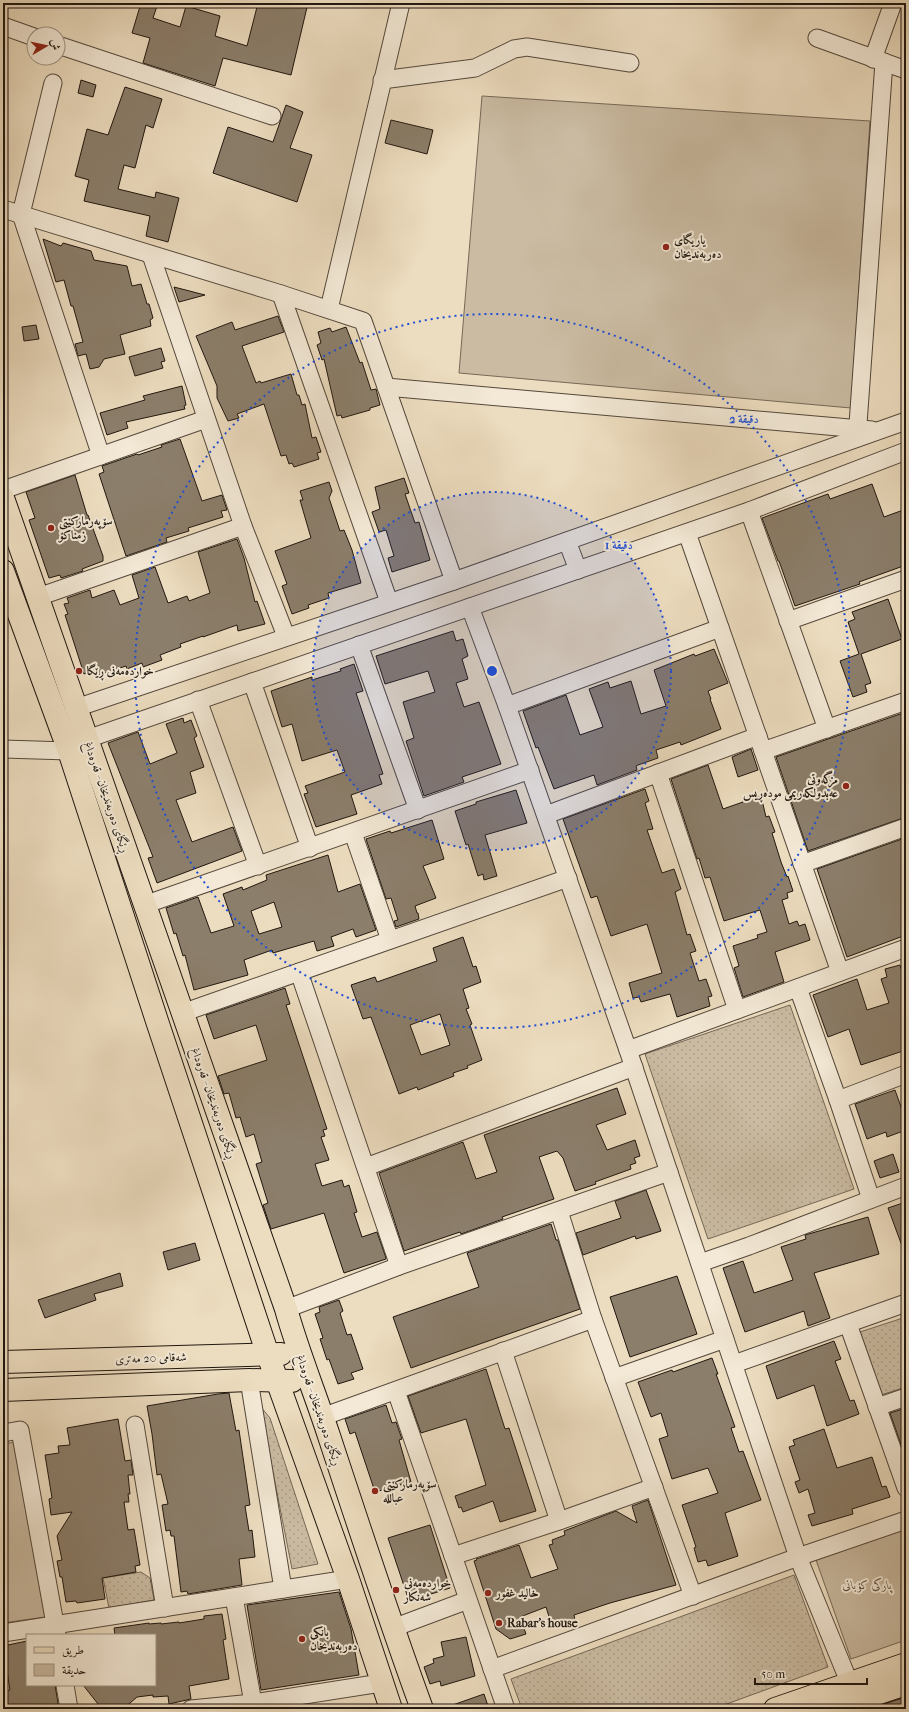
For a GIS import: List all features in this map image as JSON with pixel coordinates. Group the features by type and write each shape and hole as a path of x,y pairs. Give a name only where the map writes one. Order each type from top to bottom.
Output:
{"main road":[{"name":"ڕێگای دەربەندیخان - قەرەداغ","path":"3,498 286,1309 299,1353 422,1709"},
{"path":"3,571 69,751 154,1014 268,1355 348,1579 391,1709"},
{"name":"شەقامی 20 مەتری","path":"3,1362 211,1357 299,1353"},
{"path":"211,1357 215,1381"},
{"path":"3,1390 249,1380 309,1381"},
{"path":"831,1709 856,1698 906,1664"},
{"path":"775,1709 856,1698 906,1684"}],"street":[{"path":"329,309 400,3"},
{"path":"857,433 878,60 893,3"},
{"path":"3,26 26,33"},
{"path":"817,38 906,70"},
{"path":"66,47 272,116"},
{"path":"382,80 475,68 514,49 527,47 630,63"},
{"path":"53,83 21,214 101,456"},
{"path":"3,209 281,294 363,321 454,581"},
{"path":"151,255 243,526 286,636"},
{"path":"281,294 389,602"},
{"path":"386,386 857,433"},
{"path":"3,490 206,419"},
{"path":"76,708 286,636 454,581 567,541 857,433 879,430 906,421"},
{"path":"87,739 749,511 906,451"},
{"path":"749,511 827,729"},
{"path":"38,597 243,526"},
{"path":"687,532 840,972"},
{"path":"567,541 578,570"},
{"path":"788,621 906,579"},
{"path":"470,607 530,770 634,1067 798,1557 856,1698"},
{"path":"507,706 720,628"},
{"path":"359,645 418,810"},
{"path":"252,682 310,848"},
{"path":"198,700 258,866"},
{"path":"546,815 658,773 760,744 827,729 906,701"},
{"path":"3,749 69,751"},
{"path":"144,905 530,770"},
{"path":"658,773 737,1010"},
{"path":"802,864 906,827"},
{"path":"352,833 390,940"},
{"path":"182,1013 568,878"},
{"path":"628,1050 906,948"},
{"path":"299,972 366,1167 398,1266"},
{"path":"798,988 838,1100 871,1200"},
{"path":"366,1167 634,1067"},
{"path":"838,1100 906,1074"},
{"path":"286,1309 398,1266 669,1172"},
{"path":"700,1262 906,1186"},
{"path":"559,1211 593,1319 693,1596"},
{"path":"734,1364 906,1303"},
{"path":"322,1416 396,1391 593,1319"},
{"path":"848,1324 906,1488"},
{"path":"614,1378 725,1339"},
{"path":"503,1351 559,1521"},
{"path":"249,1380 283,1589"},
{"path":"396,1391 506,1709"},
{"path":"877,1407 906,1397"},
{"path":"135,1424 165,1608"},
{"path":"3,1433 20,1430 56,1630"},
{"path":"453,1556 559,1521 654,1486"},
{"path":"492,1669 798,1557 906,1520"},
{"path":"3,1633 56,1630 165,1608 348,1579"},
{"path":"234,1597 253,1703"},
{"path":"393,1628 468,1600"},
{"path":"192,1709 253,1703 382,1683"},
{"path":"65,1686 69,1709"}],"green space":[{"name":"یاریگاى ده‌ربه‌ندیخان","path":"482,96 870,121 851,408 459,373"},
{"path":"790,1005 854,1189 708,1239 645,1054"},
{"path":"906,1317 906,1387 881,1395 860,1332"},
{"path":"260,1406 270,1418 318,1564 292,1569"},
{"path":"16,1442 45,1617 3,1623 3,1444"},
{"name":"پارکی کۆبانی","path":"906,1528 906,1640 851,1659 816,1560"},
{"path":"141,1572 150,1578 154,1600 109,1608 103,1578"},
{"path":"794,1575 828,1667 713,1709 522,1709 511,1679"}],"building":[{"path":"141,3 158,3 153,18 180,27 186,6 220,16 215,36 247,46 258,3 308,3 291,75 223,58 215,86 143,63 150,38 132,33"},
{"path":"81,80 96,85 93,97 78,93"},
{"path":"125,87 162,99 153,128 146,125 135,168 124,165 118,189 155,198 156,192 179,198 168,242 146,236 150,216 84,201 89,180 75,176 87,129 108,135"},
{"path":"286,105 303,112 290,148 312,155 297,202 213,173 228,127 273,142"},
{"path":"391,120 433,130 427,154 385,143"},
{"path":"43,239 61,246 63,243 91,251 94,260 127,266 132,286 141,284 153,318 150,320 151,326 120,335 125,354 104,359 99,367 90,369 86,354 78,356 75,344 83,342 73,306 71,306 64,280 56,282"},
{"path":"174,287 205,295 179,302"},
{"path":"278,316 284,332 242,346 256,383 260,381 261,383 291,374 297,395 299,395 302,405 305,404 312,438 316,437 321,452 317,453 319,459 294,467 292,463 289,464 286,455 281,456 264,404 237,414 239,418 228,421 217,398 217,386 196,336 232,322 235,330"},
{"path":"36,325 39,339 24,341 22,327"},
{"path":"346,327 360,363 362,362 371,390 376,389 380,405 370,408 370,410 342,418 341,415 337,416 324,359 322,360 317,345 321,343 318,332 330,328 332,332"},
{"path":"161,348 165,361 161,362 163,368 135,376 129,357"},
{"path":"182,386 186,405 184,406 185,409 126,422 128,428 107,435 100,413 145,400 143,396"},
{"path":"180,439 202,501 222,495 227,510 221,511 223,517 188,528 189,531 166,538 167,542 126,556 99,474 104,472 102,466 162,447 161,445"},
{"path":"75,475 87,515 103,556 103,561 82,569 83,571 61,578 60,575 49,578 29,520 35,518 26,492"},
{"path":"404,478 409,493 405,494 415,523 419,522 430,560 392,572 388,558 394,556 386,530 379,532 372,512 380,509 375,487"},
{"path":"329,482 332,491 329,498 340,531 344,530 352,550 361,583 328,593 329,598 308,605 309,608 292,614 282,586 287,584 275,551 311,538 300,500 303,500 300,491"},
{"path":"872,484 884,517 906,509 906,565 859,582 860,584 795,606 762,518 828,494 830,499"},
{"path":"237,539 244,558 255,602 257,601 265,624 238,631 237,625 180,644 181,647 160,655 162,660 143,667 142,663 127,669 126,666 98,675 96,670 84,674 65,615 68,614 64,604 69,603 67,598 90,590 92,598 114,590 120,605 139,598 132,575 155,567 168,603 187,596 189,601 210,593 198,552"},
{"path":"888,599 902,639 861,654 871,683 865,685 867,692 853,697 840,661 859,654 848,622 855,619 852,612"},
{"path":"453,631 456,641 463,639 468,656 462,659 468,679 456,683 464,707 479,702 501,764 462,777 464,782 424,796 406,741 414,738 403,702 435,692 428,671 385,684 376,656"},
{"path":"714,649 728,683 708,691 721,729 681,745 680,742 656,750 658,758 636,766 637,770 597,785 594,775 554,789 538,747 536,748 523,711 566,695 580,735 603,727 589,689 608,682 610,688 631,681 641,714 666,706 654,670 694,654 695,656"},
{"path":"354,664 363,691 356,693 383,774 379,775 382,784 351,795 357,814 316,827 304,794 308,793 305,786 345,772 337,750 302,761 292,724 282,727 271,691 312,677 312,680 341,671 340,669"},
{"name":"مزگەوتی عەبدولکەریمی مودەڕیس","path":"906,712 906,817 808,851 776,757"},
{"path":"183,718 184,723 191,720 197,736 194,738 204,767 190,772 196,793 176,800 192,842 233,827 242,851 157,883 148,858 153,857 108,743 138,732 150,764 177,753 166,724"},
{"path":"751,749 758,770 738,777 732,757"},
{"path":"708,765 723,809 743,802 743,799 761,796 766,817 769,816 775,832 772,833 781,862 793,891 787,893 788,898 782,900 789,924 797,921 799,926 805,924 810,940 775,952 784,982 743,997 734,968 739,966 733,946 758,938 757,935 767,932 760,910 724,921 710,877 705,878 699,858 697,859 671,779"},
{"path":"645,789 649,801 645,803 653,829 647,830 662,873 674,869 681,889 675,892 687,935 690,934 696,951 690,953 699,981 706,979 712,996 708,997 710,1006 677,1017 670,994 641,1002 639,997 633,998 629,983 662,973 647,924 611,936 597,896 591,898 563,819"},
{"path":"516,790 527,823 485,835 497,876 484,880 483,874 478,876 468,844 466,845 455,811 476,804 476,802"},
{"path":"432,820 444,859 423,866 436,898 415,906 419,919 396,927 394,921 398,920 391,898 386,899 366,839"},
{"path":"902,839 906,850 906,935 847,957 817,869"},
{"path":"328,855 338,892 360,884 376,930 356,937 353,929 331,937 334,946 317,951 314,941 273,953 272,950 244,960 248,975 194,990 185,955 183,956 176,933 174,934 166,908 198,897 211,933 234,926 223,894 242,887 243,890 267,880 266,875","holes":["274,902 282,927 259,934 251,911"]},
{"path":"463,937 473,967 476,966 481,982 463,989 469,1008 466,1009 472,1024 470,1025 482,1060 467,1066 468,1068 453,1073 454,1076 418,1090 417,1087 399,1094 371,1017 363,1019 351,985 375,977 377,982 437,961 433,948","holes":["440,1014 450,1045 421,1055 410,1025"]},
{"path":"900,965 906,984 906,1050 861,1065 849,1029 828,1037 813,995 857,979 867,1010 889,1003 881,979 887,977 885,969"},
{"path":"285,988 290,1004 286,1005 327,1129 323,1130 325,1136 321,1137 329,1160 315,1164 322,1186 342,1180 344,1187 349,1185 357,1212 354,1213 362,1237 377,1232 386,1258 344,1273 324,1213 271,1229 263,1205 268,1203 256,1164 262,1162 254,1134 246,1137 240,1117 236,1118 229,1093 224,1094 218,1076 267,1060 256,1025 214,1039 206,1015"},
{"path":"617,1088 626,1114 596,1125 607,1150 635,1140 640,1156 634,1158 636,1163 630,1165 631,1169 575,1191 563,1158 557,1151 539,1157 554,1199 502,1217 503,1219 461,1234 460,1232 404,1251 379,1173 463,1142 476,1179 497,1172 484,1135"},
{"path":"895,1090 906,1121 906,1130 887,1137 886,1132 867,1139 855,1104"},
{"path":"893,1154 899,1172 880,1178 874,1161"},
{"path":"646,1190 661,1231 636,1239 635,1236 583,1255 576,1233 621,1218 615,1201"},
{"path":"906,1202 906,1254 905,1254 888,1208"},
{"path":"868,1217 879,1254 814,1273 830,1318 808,1326 804,1311 745,1332 723,1268 743,1261 754,1293 793,1280 781,1247 806,1239 805,1235"},
{"path":"551,1224 556,1240 558,1240 580,1309 411,1368 393,1317 479,1287 467,1253"},
{"path":"195,1243 200,1260 168,1270 163,1252"},
{"path":"120,1273 123,1286 94,1294 96,1300 45,1318 38,1300"},
{"path":"677,1276 697,1334 630,1357 610,1297"},
{"path":"339,1300 343,1311 340,1313 347,1335 351,1334 363,1369 351,1373 354,1379 338,1384 329,1359 327,1360 320,1339 323,1338 315,1314 320,1312 319,1307"},
{"path":"834,1341 841,1359 835,1361 850,1401 854,1400 859,1414 827,1426 814,1385 777,1399 766,1366"},
{"path":"712,1358 718,1374 716,1374 735,1427 731,1428 739,1452 743,1451 761,1500 725,1513 738,1556 708,1566 706,1560 698,1562 694,1548 696,1547 682,1505 718,1493 708,1468 672,1479 659,1439 668,1436 661,1413 651,1417 638,1382 672,1370 673,1372"},
{"path":"486,1369 505,1429 509,1428 536,1511 500,1522 493,1501 463,1512 461,1507 459,1508 455,1496 486,1485 466,1419 421,1433 408,1396"},
{"path":"229,1393 236,1431 239,1430 250,1505 245,1506 249,1531 252,1530 255,1557 239,1559 242,1585 188,1594 187,1591 181,1592 174,1536 171,1536 170,1530 166,1531 162,1505 168,1504 161,1474 157,1475 147,1406"},
{"path":"386,1405 392,1423 396,1422 402,1439 399,1440 411,1482 375,1492 355,1432 350,1434 345,1419"},
{"path":"906,1408 906,1456 905,1456 890,1413"},
{"path":"118,1419 125,1461 131,1460 133,1475 128,1475 130,1494 128,1494 129,1502 124,1502 128,1530 134,1529 140,1565 135,1566 136,1572 102,1578 105,1599 77,1603 76,1601 66,1602 62,1577 60,1577 57,1561 62,1560 57,1536 72,1512 51,1515 49,1499 52,1498 45,1455 59,1453 58,1446 70,1445 67,1428"},
{"path":"824,1429 837,1468 872,1457 882,1487 886,1486 890,1497 852,1509 853,1514 812,1526 808,1515 815,1513 808,1489 799,1493 795,1482 800,1480 789,1447 795,1445 793,1440"},
{"path":"648,1500 676,1585 610,1603 574,1615 576,1625 565,1628 563,1620 551,1623 546,1607 520,1617 526,1634 510,1639 496,1629 474,1561 477,1560 476,1559 519,1545 531,1578 558,1569 549,1545 553,1544 552,1540 565,1535 564,1531 616,1511 637,1523 632,1506"},
{"path":"430,1525 450,1588 409,1601 388,1538"},
{"name":"بانکی دەربەندیخان","path":"339,1592 351,1629 359,1675 261,1690 247,1605"},
{"path":"222,1614 226,1639 223,1640 229,1679 189,1686 191,1699 169,1704 168,1696 153,1697 153,1695 137,1697 123,1709 102,1709 84,1686 156,1686 156,1634 115,1634 114,1628 149,1623 179,1623 204,1619 204,1616"},
{"path":"466,1637 475,1676 441,1686 440,1681 430,1684 424,1667 434,1663 433,1659 444,1656 441,1642"},
{"path":"26,1641 26,1686 55,1686 59,1709 3,1709 3,1691 10,1690 6,1665 3,1666 3,1646"},
{"path":"484,1694 489,1709 447,1709 447,1707"},
{"path":"906,1697 906,1709 879,1709 881,1705"}],"place":[{"name":"یاریگاى ده‌ربه‌ندیخان","path":"666,247"},
{"name":"سۆپەرمارکێتی زمناکۆ","path":"51,528"},
{"name":"خواردەمەنی ڕێگا","path":"79,671"},
{"name":"مزگەوتی عەبدولکەریمی مودەڕیس","path":"846,786"},
{"name":"سۆپه‌رماركێتى عبالله","path":"375,1491"},
{"name":"خواردەمەنی شەنکار","path":"396,1590"},
{"name":"خالید غفور","path":"488,1593"},
{"name":"Rabar's house","path":"499,1623"},
{"name":"بانکی دەربەندیخان","path":"302,1639"}]}
